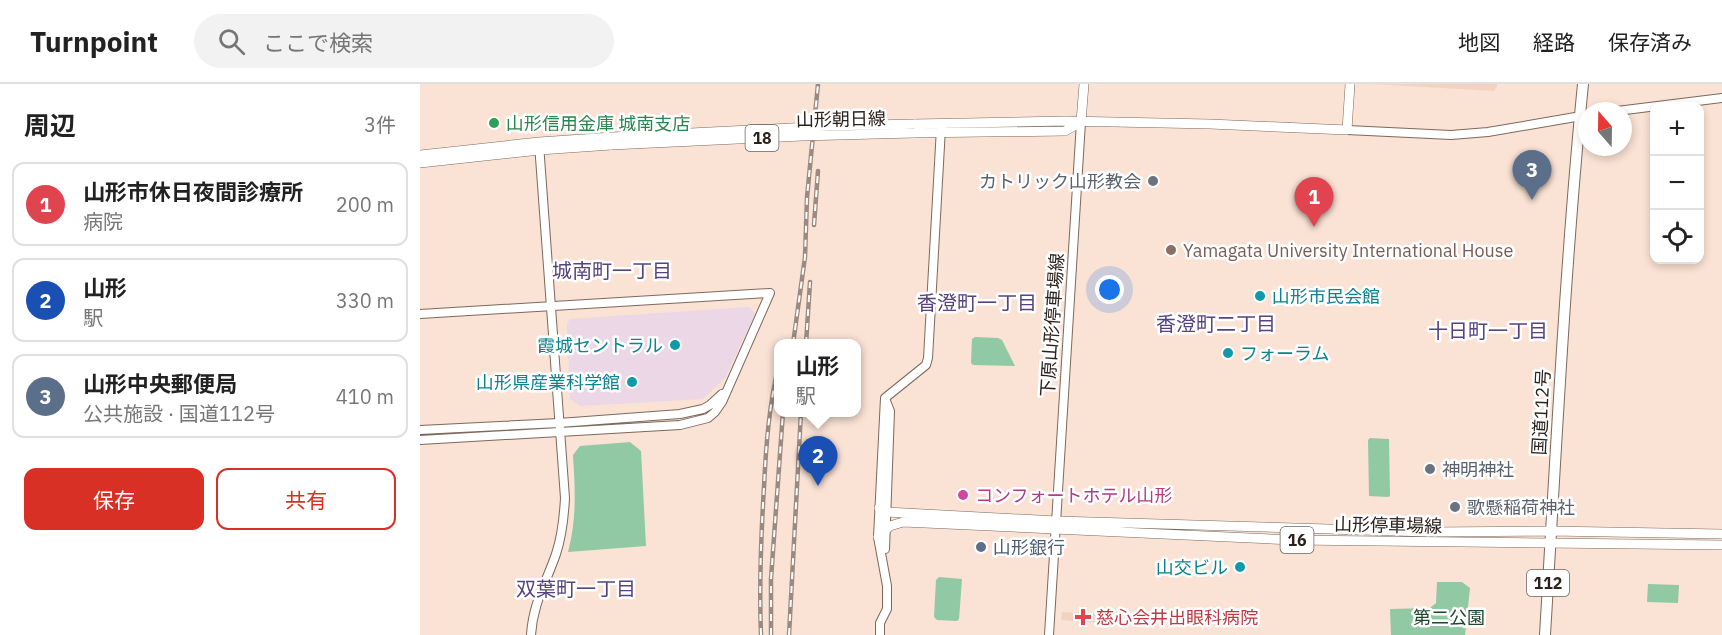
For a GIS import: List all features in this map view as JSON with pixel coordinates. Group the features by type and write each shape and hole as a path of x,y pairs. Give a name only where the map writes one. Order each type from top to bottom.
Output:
{"highway":[{"name":"国道112号","path":"1582,84 1583,102"},
{"name":"国道112号","path":"1545,635 1562,336 1579,156"}],"main road":[{"path":"1081,123 1084,84"},
{"path":"1347,130 1350,84"},
{"name":"山形朝日線","path":"420,155 818,126 941,129 1066,121 1347,130"},
{"name":"山形朝日線","path":"420,163 540,146"},
{"name":"山形停車場線","path":"882,510 1056,525 1294,540 1722,545"},
{"name":"山形停車場線","path":"882,534 890,526 903,522 1454,533 1551,531 1722,534"}],"street":[{"path":"1632,109 1722,98"},
{"path":"1347,130 1451,135 1488,132 1578,116"},
{"name":"下原山形停車場線","path":"1049,635 1081,123"},
{"path":"880,635 880,623 886,609 887,586 882,534 885,398 926,365 928,358 941,129"},
{"path":"531,635 536,602 557,552 564,519 565,498 540,146"},
{"path":"420,314 770,293 726,391 710,405 680,414 420,440"},
{"path":"420,430 559,427"}],"shaded area":[{"path":"1373,84 1497,84 1497,86 1494,91"},
{"name":"霞城セントラル","path":"749,307 755,314 725,378 703,399 580,406 570,399 567,324 570,319"},
{"name":"慈心会井出眼科病院","path":"1062,612 1104,614 1104,623 1061,620"}],"green space":[{"path":"975,337 1002,340 1015,366 973,365 971,363 972,339"},
{"path":"1370,438 1389,439 1390,496 1388,497 1369,496 1368,440"},
{"path":"630,442 641,451 646,546 568,552 574,516 573,455 580,446"},
{"path":"939,577 962,579 957,621 937,620 934,617 936,580"},
{"name":"第二公園","path":"1437,582 1462,582 1470,588 1465,635 1391,635 1390,609 1430,608 1436,603"},
{"path":"1648,584 1679,585 1678,603 1647,602"}],"railway":[{"path":"794,339 805,257 807,197 818,84"},
{"path":"814,225 818,171"},
{"path":"806,339 810,282"},
{"path":"761,635 762,524 770,410 774,389"},
{"path":"771,635 771,579 783,417"},
{"path":"789,635 801,417"}],"place":[{"name":"山形信用金庫 城南支店","path":"494,123"},
{"name":"カトリック山形教会","path":"1153,181"},
{"name":"山形中央郵便局","path":"1532,200"},
{"name":"山形市休日夜間診療所","path":"1314,227"},
{"name":"Yamagata University International House","path":"1171,250"},
{"name":"山形市民会館","path":"1260,296"},
{"name":"霞城セントラル","path":"675,345"},
{"name":"フォーラム","path":"1228,353"},
{"name":"山形県産業科学館","path":"632,382"},
{"name":"神明神社","path":"1430,469"},
{"name":"山形","path":"818,486"},
{"name":"コンフォートホテル山形","path":"963,495"},
{"name":"歌懸稲荷神社","path":"1455,507"},
{"name":"山形銀行","path":"981,547"},
{"name":"山交ビル","path":"1240,567"},
{"name":"慈心会井出眼科病院","path":"1083,617"}],"district":[{"name":"城南町一丁目","path":"612,270"},
{"name":"香澄町一丁目","path":"977,302"},
{"name":"香澄町二丁目","path":"1216,323"},
{"name":"十日町一丁目","path":"1488,330"},
{"name":"双葉町一丁目","path":"576,588"}]}
